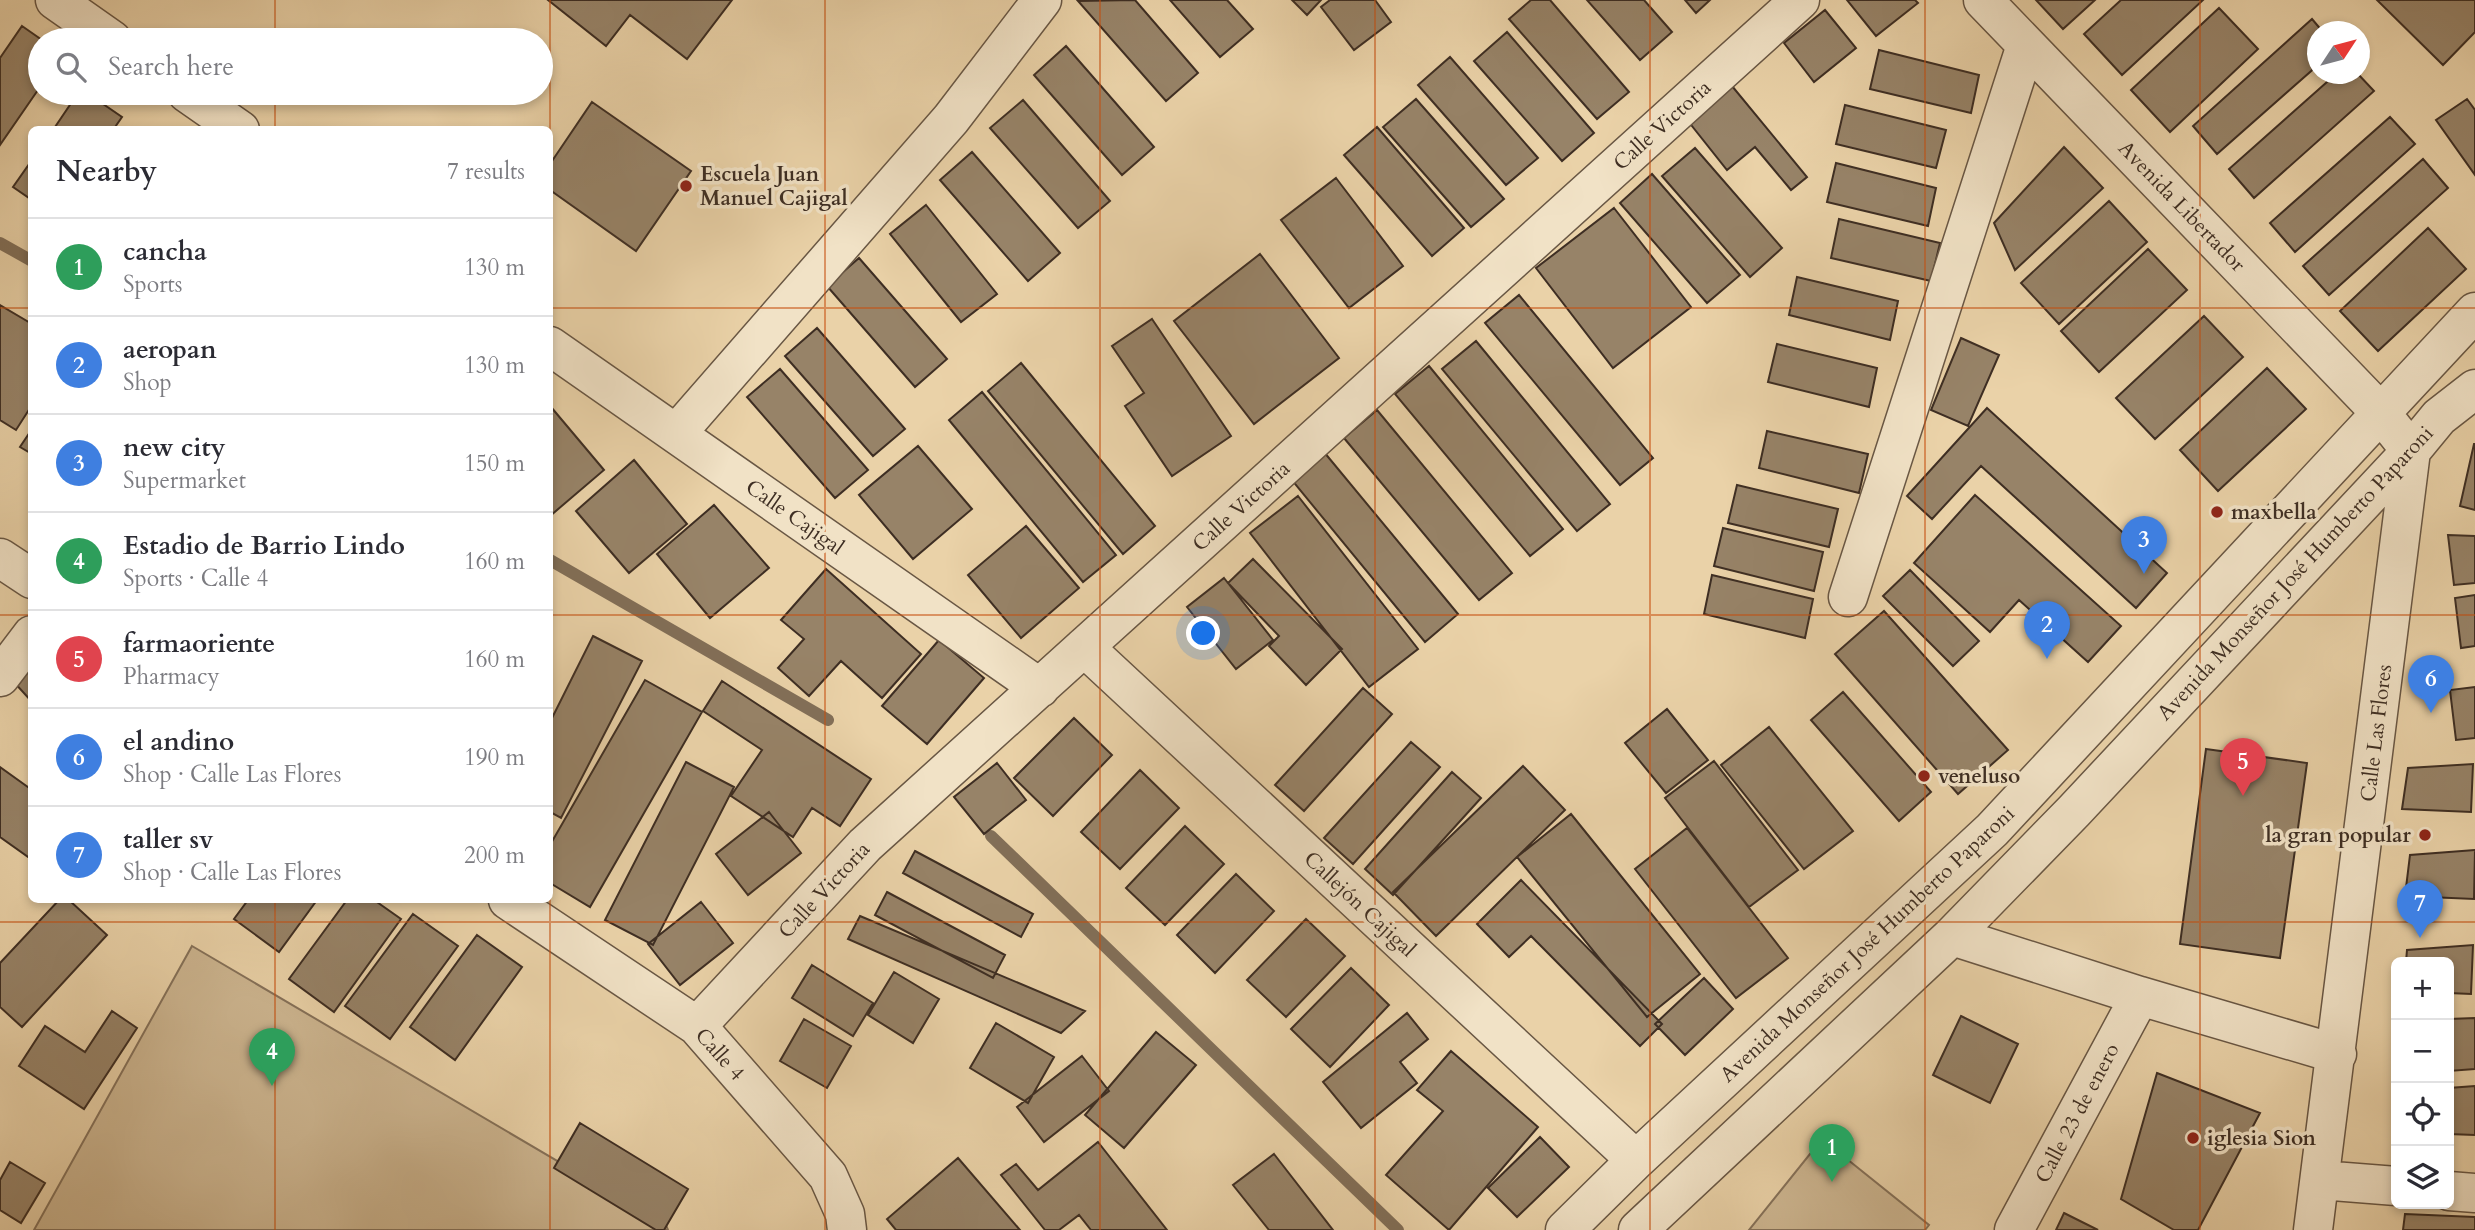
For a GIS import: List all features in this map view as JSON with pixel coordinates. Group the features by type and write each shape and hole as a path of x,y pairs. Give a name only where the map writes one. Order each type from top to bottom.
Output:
{"street":[{"path":"55,0 95,28"},
{"path":"676,434 951,119 1042,0"},
{"name":"Calle Victoria","path":"697,1027 865,845 1800,0"},
{"name":"Avenida Libertador","path":"1983,0 2380,412"},
{"path":"1848,597 2026,45"},
{"path":"204,105 234,126"},
{"name":"Avenida Monseñor José Humberto Paparoni","path":"1565,1230 1636,1160 1992,830 2475,312"},
{"name":"Calle Cajigal","path":"553,348 1040,688"},
{"name":"Avenida Monseñor José Humberto Paparoni","path":"1638,1230 1952,936 2074,811 2411,452 2439,417 2475,389"},
{"path":"2380,412 2411,452"},
{"name":"Calle Las Flores","path":"2313,1230 2411,452"},
{"path":"0,558 28,576"},
{"path":"0,677 28,640"},
{"name":"Callejón Cajigal","path":"1084,647 1636,1160"},
{"name":"Calle 4","path":"512,903 697,1027 828,1176 845,1214 847,1230"},
{"path":"1952,936 2140,996 2337,1054"},
{"name":"Calle 23 de enero","path":"2014,1230 2140,996"},
{"path":"2320,1180 2391,1186"},
{"path":"2454,1191 2475,1193"}],"shaded area":[{"path":"192,946 666,1225 668,1230 34,1230"},
{"path":"1822,1139 1929,1225 1925,1230 1749,1230"}],"building":[{"path":"548,0 732,0 687,59 630,15 606,46"},
{"path":"1135,0 1198,73 1166,101 1078,1"},
{"path":"1170,0 1227,0 1253,29 1220,57"},
{"path":"1292,0 1321,0 1307,15"},
{"path":"1330,0 1375,0 1391,22 1354,50 1321,7"},
{"path":"1531,0 1550,0 1629,92 1597,119 1509,19"},
{"path":"1587,0 1644,0 1672,32 1640,60"},
{"path":"1685,0 1710,0 1696,13"},
{"path":"1847,0 1915,0 1918,3 1876,36"},
{"path":"2036,0 2095,0 2063,29"},
{"path":"2121,0 2203,0 2122,75 2084,34"},
{"path":"2377,0 2475,0 2475,32 2443,65"},
{"path":"2219,8 2258,49 2170,132 2131,90"},
{"path":"1825,10 1856,48 1814,82 1784,43"},
{"path":"2307,23 2307,75 2217,154 2193,126"},
{"path":"22,26 28,30 28,104 0,145 0,58"},
{"path":"1507,32 1594,133 1562,161 1474,61"},
{"path":"1066,46 1154,147 1122,175 1034,75"},
{"path":"1879,50 1979,75 1971,113 1870,89"},
{"path":"1450,57 1538,158 1506,185 1418,85"},
{"path":"2325,84 2367,84 2374,91 2254,198 2229,169"},
{"path":"1732,86 1807,177 1791,190 1755,147 1727,170 1688,121"},
{"path":"1416,99 1504,199 1471,227 1383,127"},
{"path":"2467,99 2475,110 2475,175 2436,120"},
{"path":"1023,100 1110,201 1078,228 990,128"},
{"path":"592,102 691,171 636,251 553,192 553,160"},
{"path":"70,105 104,105 122,117 116,126 56,126"},
{"path":"1845,105 1946,130 1936,168 1836,144"},
{"path":"2390,117 2415,144 2295,252 2270,223"},
{"path":"1377,127 1464,228 1432,256 1344,155"},
{"path":"2064,147 2103,188 2015,270 1994,223"},
{"path":"1695,148 1782,248 1750,277 1662,176"},
{"path":"972,152 1060,253 1028,281 940,180"},
{"path":"2423,159 2448,188 2329,295 2303,266"},
{"path":"1836,163 1936,188 1928,226 1827,202"},
{"path":"28,166 28,197 13,187"},
{"path":"1652,174 1740,275 1707,303 1620,203"},
{"path":"1336,178 1403,266 1349,308 1281,220"},
{"path":"2109,201 2147,242 2059,324 2021,283"},
{"path":"926,205 997,294 961,322 890,234"},
{"path":"1614,208 1691,307 1613,368 1536,268"},
{"path":"1839,219 1940,243 1931,281 1831,258"},
{"path":"2428,228 2466,269 2378,351 2340,311"},
{"path":"2148,249 2187,290 2099,372 2061,331"},
{"path":"1260,254 1339,358 1254,424 1174,321"},
{"path":"859,258 947,359 915,387 827,286"},
{"path":"1797,277 1898,301 1890,340 1789,315"},
{"path":"1519,295 1653,458 1620,485 1485,323"},
{"path":"0,305 28,322 28,411 16,430 0,420"},
{"path":"2204,316 2243,357 2155,439 2116,398"},
{"path":"1152,319 1231,436 1172,476 1125,406 1144,393 1112,346"},
{"path":"817,328 905,429 873,456 785,356"},
{"path":"1961,338 1999,355 1968,426 1931,410"},
{"path":"1476,341 1610,504 1577,531 1442,369"},
{"path":"1777,344 1877,368 1869,407 1768,382"},
{"path":"1021,363 1155,526 1123,554 988,391"},
{"path":"1429,366 1563,529 1530,556 1395,394"},
{"path":"2267,368 2306,409 2218,491 2180,450"},
{"path":"780,369 868,470 835,498 747,397"},
{"path":"982,392 1116,555 1083,582 949,420"},
{"path":"1987,408 2167,573 2136,608 1981,466 1932,519 1907,496"},
{"path":"553,409 604,470 553,513"},
{"path":"1377,410 1512,573 1479,600 1344,438"},
{"path":"1767,431 1868,454 1859,493 1759,468"},
{"path":"28,435 28,452 20,447"},
{"path":"2475,444 2475,510 2460,506"},
{"path":"918,446 972,509 913,559 859,495"},
{"path":"1324,452 1458,614 1425,642 1291,479"},
{"path":"634,460 687,524 629,573 576,511"},
{"path":"1737,485 1838,509 1829,547 1728,523"},
{"path":"1975,495 2121,626 2088,662 2019,600 1990,632 1914,563"},
{"path":"1298,496 1418,649 1369,687 1250,533"},
{"path":"714,505 769,568 710,618 657,554"},
{"path":"1026,526 1079,588 1021,638 968,575"},
{"path":"1723,528 1823,552 1814,591 1714,566"},
{"path":"2448,535 2475,536 2475,583 2454,585"},
{"path":"1253,559 1342,649 1306,685 1269,646 1279,636 1228,583"},
{"path":"826,569 921,654 882,698 841,661 809,696 778,668 804,639 781,620"},
{"path":"1910,570 1979,641 1953,666 1883,596"},
{"path":"1712,575 1813,599 1805,638 1704,614"},
{"path":"1224,578 1273,640 1236,669 1187,607"},
{"path":"2475,595 2475,646 2461,648 2455,598"},
{"path":"1884,611 2008,750 1958,794 1835,654"},
{"path":"593,636 642,661 561,818 553,814 553,716"},
{"path":"939,640 984,678 927,744 882,706"},
{"path":"28,668 28,698 13,681"},
{"path":"645,680 702,712 590,907 553,885 553,840"},
{"path":"722,681 871,779 840,826 812,808 793,837 731,796 762,750 703,711"},
{"path":"2475,687 2475,738 2456,740 2450,690"},
{"path":"1363,688 1392,714 1304,811 1275,785"},
{"path":"1843,692 1931,792 1899,821 1811,720"},
{"path":"1667,709 1708,760 1666,793 1625,743"},
{"path":"1074,718 1112,755 1053,816 1014,778"},
{"path":"1769,727 1853,831 1804,869 1721,765"},
{"path":"1411,742 1440,767 1353,864 1324,838"},
{"path":"2206,749 2307,763 2280,958 2180,944"},
{"path":"1714,761 1798,870 1749,907 1665,798"},
{"path":"686,762 734,787 653,945 605,920"},
{"path":"997,763 1026,800 984,834 954,797"},
{"path":"2473,764 2471,812 2402,809 2408,768"},
{"path":"1523,766 1565,810 1436,936 1393,892"},
{"path":"0,767 28,787 28,857 0,837"},
{"path":"1140,770 1179,808 1120,869 1081,832"},
{"path":"1452,772 1481,798 1393,895 1365,869"},
{"path":"769,812 801,853 748,895 716,854"},
{"path":"1571,814 1700,974 1647,1017 1517,857"},
{"path":"1185,826 1224,864 1165,925 1126,888"},
{"path":"1687,828 1788,958 1736,998 1635,869"},
{"path":"2475,850 2474,899 2405,896 2410,855"},
{"path":"915,851 1033,914 1021,937 903,873"},
{"path":"1236,874 1274,911 1215,973 1177,935"},
{"path":"1521,880 1662,1024 1640,1046 1531,936 1509,957 1477,924"},
{"path":"887,892 1005,955 993,978 875,915"},
{"path":"701,902 733,943 680,985 648,944"},
{"path":"56,903 72,903 107,935 22,1027 0,1007 0,963"},
{"path":"246,903 315,903 279,952 234,919"},
{"path":"345,903 378,903 401,919 334,1012 289,979"},
{"path":"413,914 458,946 390,1039 345,1006"},
{"path":"860,916 1085,1011 1061,1033 848,939"},
{"path":"1306,919 1345,956 1286,1017 1247,980"},
{"path":"477,935 522,967 455,1060 410,1027"},
{"path":"2473,945 2471,994 2454,993 2454,957 2406,957 2407,950"},
{"path":"812,965 873,1003 853,1036 792,998"},
{"path":"1351,968 1389,1005 1330,1067 1291,1029"},
{"path":"894,972 939,999 913,1043 868,1015"},
{"path":"1704,978 1733,1009 1685,1055 1655,1024"},
{"path":"112,1011 137,1028 84,1109 19,1066 45,1026 85,1052"},
{"path":"1407,1013 1428,1039 1400,1062 1417,1083 1361,1128 1323,1082"},
{"path":"1961,1016 2018,1044 1990,1103 1933,1075"},
{"path":"2475,1018 2475,1069 2454,1071 2454,1019"},
{"path":"804,1019 851,1046 827,1088 780,1061"},
{"path":"996,1023 1054,1057 1028,1103 970,1068"},
{"path":"1156,1032 1196,1065 1124,1148 1085,1115"},
{"path":"1451,1051 1538,1127 1449,1230 1386,1175 1443,1111 1417,1090"},
{"path":"1082,1056 1109,1091 1044,1142 1017,1107"},
{"path":"2157,1073 2260,1113 2198,1230 2174,1230 2121,1199"},
{"path":"2475,1086 2475,1135 2454,1134 2454,1088"},
{"path":"580,1123 688,1189 664,1230 656,1230 554,1168"},
{"path":"1540,1137 1569,1167 1517,1217 1488,1188"},
{"path":"1098,1142 1167,1230 1091,1230 1079,1215 1059,1230 1045,1230 1001,1175 1016,1164 1038,1190"},
{"path":"1274,1154 1333,1230 1269,1230 1233,1185"},
{"path":"958,1158 1020,1230 896,1230 887,1219"},
{"path":"10,1162 45,1183 21,1223 0,1210 0,1180"},
{"path":"2064,1213 2098,1230 2056,1230"},
{"path":"2405,1214 2475,1217 2475,1230 2403,1230"}],"waterway":[{"path":"0,243 28,259"},
{"path":"553,562 828,720"},
{"path":"991,836 1398,1230"}],"place":[{"name":"Escuela Juan Manuel Cajigal","path":"686,186"},
{"name":"maxbella","path":"2217,512"},
{"name":"new city","path":"2144,574"},
{"name":"aeropan","path":"2047,659"},
{"name":"el andino","path":"2431,713"},
{"name":"veneluso","path":"1924,776"},
{"name":"farmaoriente","path":"2243,796"},
{"name":"la gran popular","path":"2425,835"},
{"name":"taller sv","path":"2420,938"},
{"name":"Estadio de Barrio Lindo","path":"272,1086"},
{"name":"iglesia Sion","path":"2193,1138"},
{"name":"cancha","path":"1832,1182"}]}
